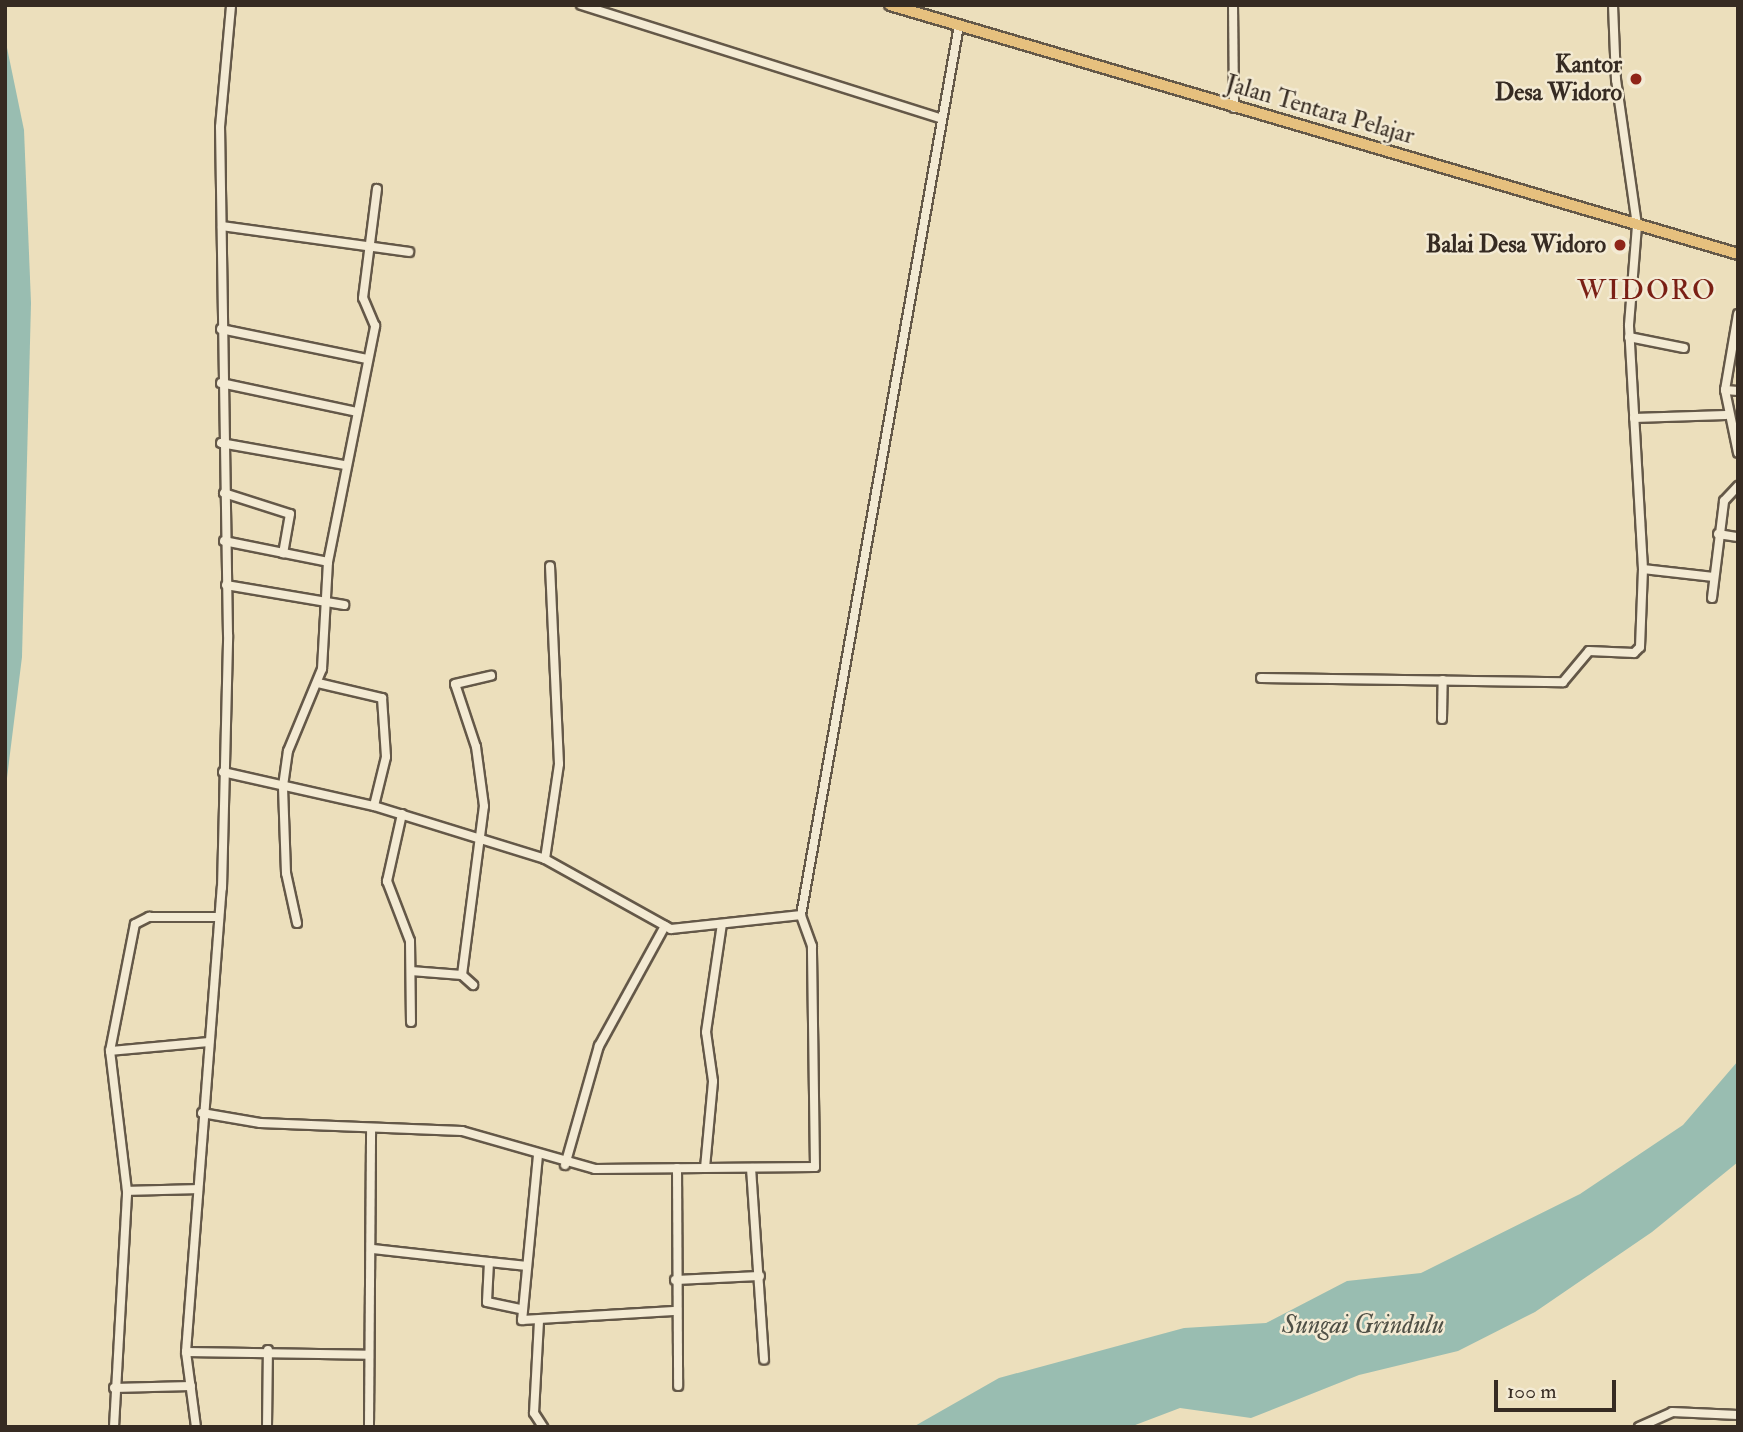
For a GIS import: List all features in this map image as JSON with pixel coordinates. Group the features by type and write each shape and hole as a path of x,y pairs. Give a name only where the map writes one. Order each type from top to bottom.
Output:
{"main road":[{"name":"Jalan Tentara Pelajar","path":"890,5 930,11 959,25 1234,108 1738,254"}],"street":[{"path":"197,1427 186,1352 202,1113 219,917 226,585 221,443 220,127 231,5"},
{"path":"581,5 940,118"},
{"path":"1233,5 1234,108"},
{"path":"1261,678 1563,682 1589,651 1634,653 1642,639 1643,569 1629,337 1637,225 1616,80 1613,5"},
{"path":"202,1113 260,1123 462,1131 565,1165 751,1168 816,1165 812,946 801,915 940,118 959,25"},
{"path":"297,923 286,873 283,786 288,751 318,683 328,562 353,411 375,320 364,303 377,190"},
{"path":"222,226 369,244 408,252"},
{"path":"1738,314 1725,390 1726,415 1738,453"},
{"path":"221,329 367,359"},
{"path":"1629,337 1684,348"},
{"path":"221,383 353,411"},
{"path":"1725,390 1738,391"},
{"path":"1634,418 1726,415"},
{"path":"221,443 345,465"},
{"path":"1712,597 1718,534 1727,494 1738,486"},
{"path":"223,493 290,514 283,553"},
{"path":"1718,534 1738,537"},
{"path":"224,541 328,562"},
{"path":"545,859 559,764 550,566"},
{"path":"1643,569 1714,577"},
{"path":"226,585 344,605"},
{"path":"462,975 482,838 480,766 455,687 460,680 491,676"},
{"path":"1442,719 1443,680"},
{"path":"318,683 382,698 386,757 374,806"},
{"path":"223,772 374,806 545,859 665,926 722,924 801,915"},
{"path":"402,814 387,881 410,941 411,1023"},
{"path":"114,1427 114,1388 127,1191 110,1051 135,924 149,917 219,917"},
{"path":"705,1168 713,1081 706,1032 722,924"},
{"path":"565,1165 599,1046 665,926"},
{"path":"411,971 462,975 473,985"},
{"path":"110,1051 208,1042"},
{"path":"369,1427 373,1249 371,1128"},
{"path":"538,1155 521,1309 523,1320 674,1311"},
{"path":"677,1168 674,1311 678,1386"},
{"path":"751,1168 764,1360"},
{"path":"127,1191 197,1189"},
{"path":"373,1249 525,1266"},
{"path":"489,1262 487,1302 521,1309"},
{"path":"675,1280 760,1276"},
{"path":"539,1321 534,1413 543,1427"},
{"path":"186,1352 268,1350 369,1355"},
{"path":"267,1427 268,1350"},
{"path":"114,1388 191,1386"},
{"path":"1639,1427 1672,1412 1738,1415"}],"water":[{"path":"5,38 24,130 31,303 22,657 5,794"},
{"name":"Sungai Grindulu","path":"1738,1061 1738,1162 1652,1232 1535,1312 1458,1351 1359,1375 1251,1418 1180,1408 1130,1427 913,1427 999,1378 1184,1328 1266,1323 1347,1281 1421,1273 1580,1194 1683,1125"}],"place":[{"name":"Kantor Desa Widoro","path":"1636,79"},
{"name":"Balai Desa Widoro","path":"1620,245"}],"district":[{"name":"WIDORO","path":"1647,291"}]}
